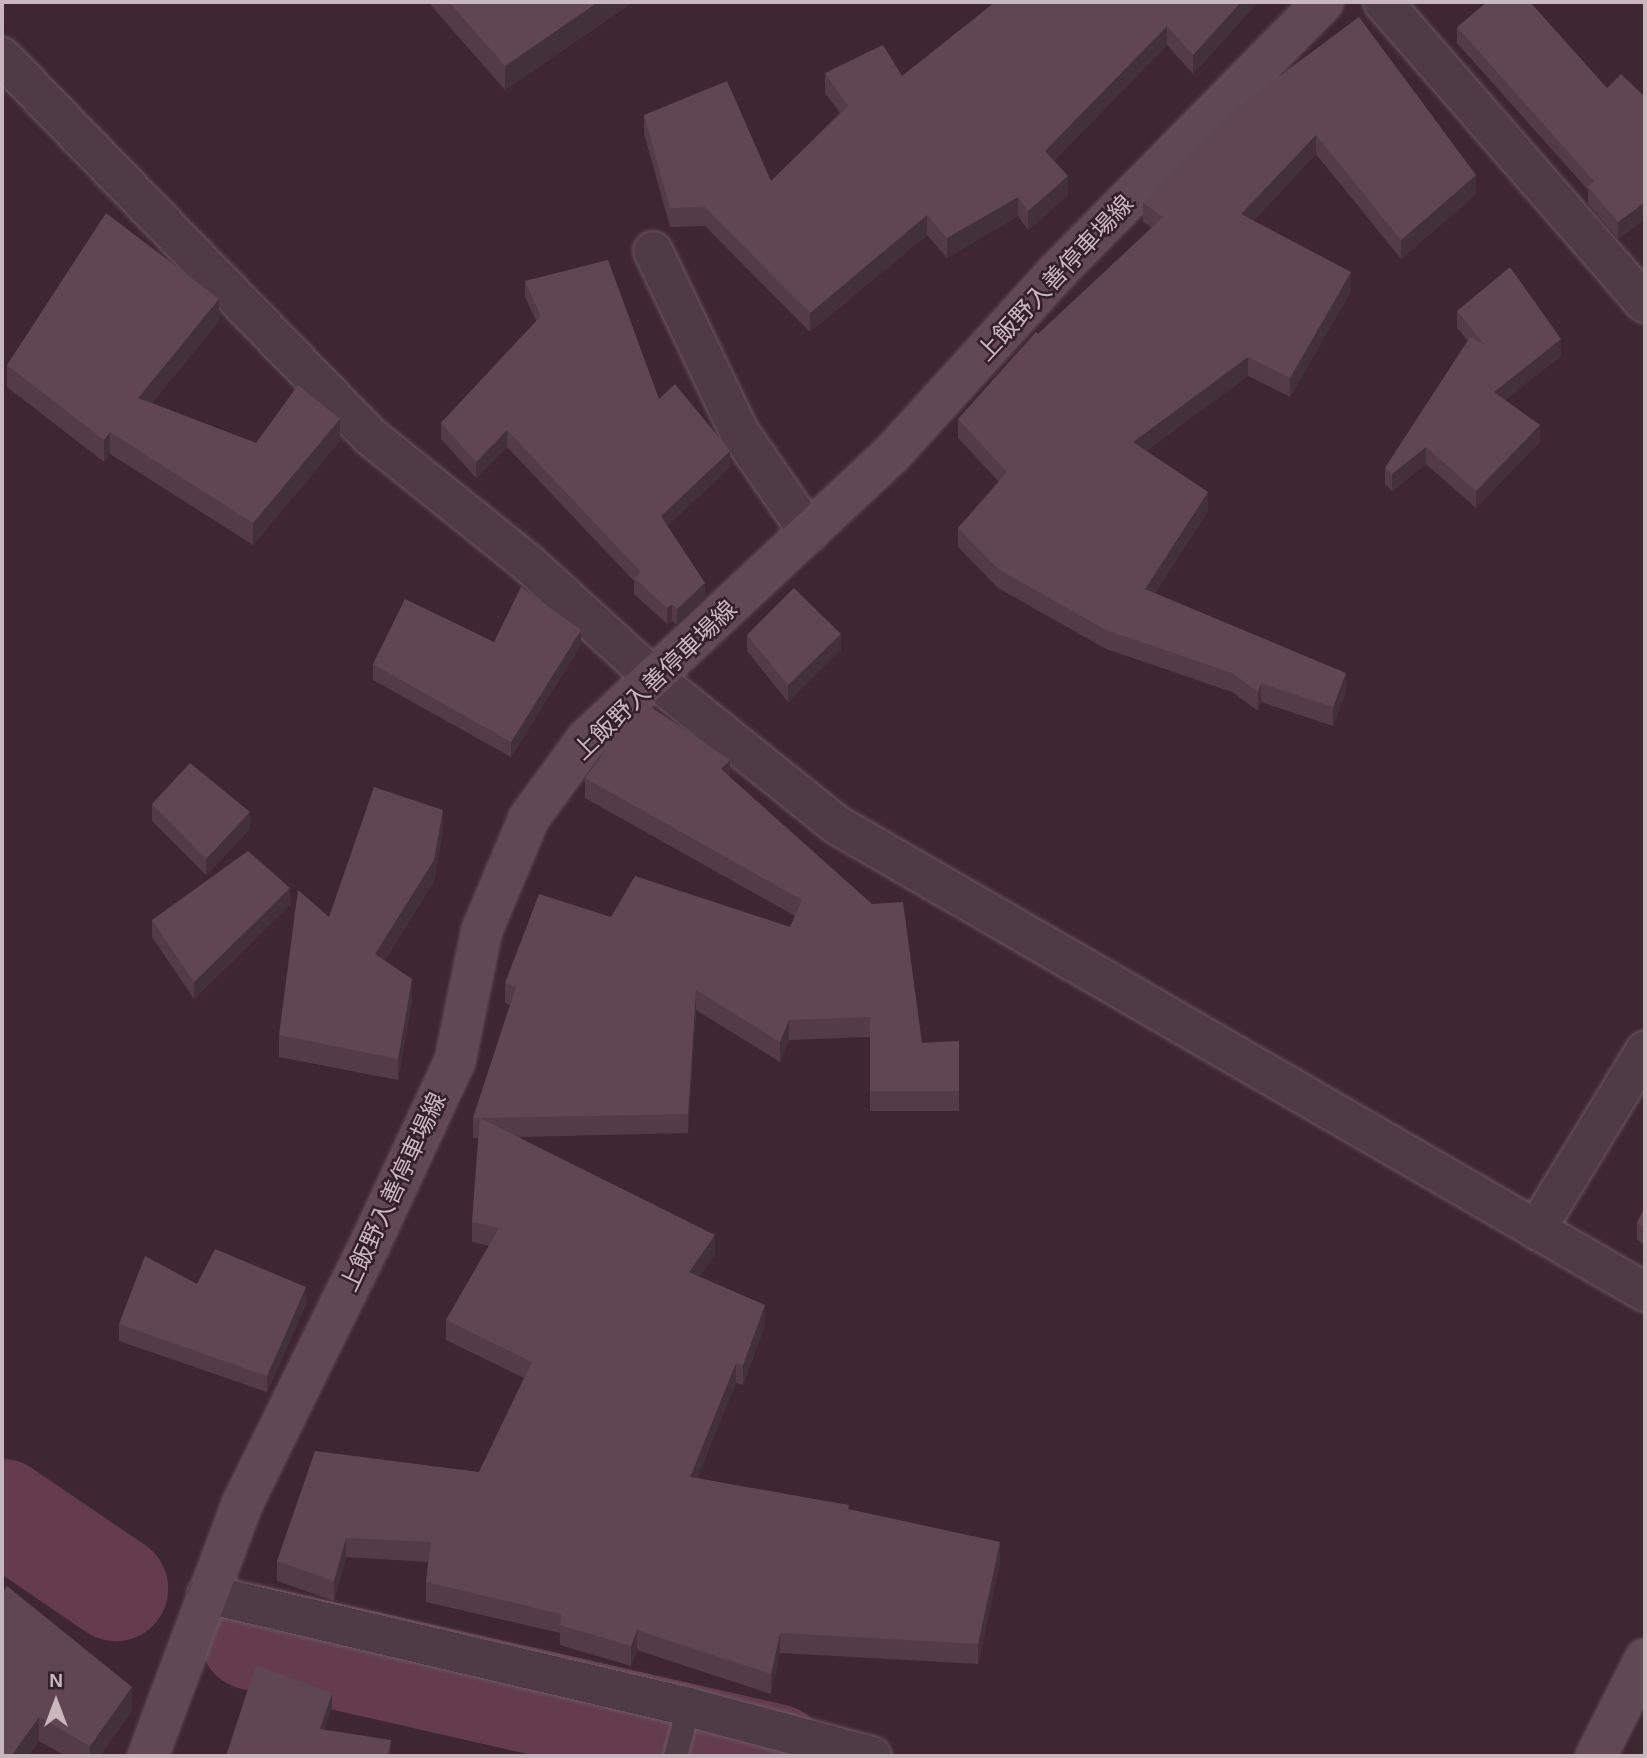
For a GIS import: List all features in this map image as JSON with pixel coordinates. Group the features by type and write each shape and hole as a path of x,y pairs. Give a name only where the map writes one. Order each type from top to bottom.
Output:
{"main road":[{"name":"上飯野入善停車場線","path":"148,1756 248,1490 370,1244 454,1061 482,930 528,818 586,740 891,455 1057,272 1323,2"},
{"path":"1596,1756 1645,1659"}],"street":[{"path":"1383,2 1645,303"},
{"path":"2,57 370,436 528,564 654,678 837,825 1645,1292"},
{"path":"653,251 740,433 809,533"},
{"path":"1536,1230 1645,1051"},
{"path":"207,1594 688,1707 872,1756"}],"lane":[{"path":"675,1756 688,1707"}],"building":[{"path":"449,2 598,2 505,66"},
{"path":"995,2 1241,2 1193,55 1167,26 1045,151 1068,176 1028,211 1018,197 947,238 927,215 810,313 705,207 670,208 644,115 727,81 771,181 848,106 825,73 883,45 902,76"},
{"path":"1487,2 1530,2 1607,88 1621,74 1645,97 1645,202 1618,222 1588,187 1594,181 1457,27"},
{"path":"1359,17 1476,175 1401,240 1316,135 1241,214 1351,272 1290,378 1248,357 1133,442 1208,492 1145,589 1346,673 1333,707 1261,683 1258,692 1232,673 1106,630 998,569 958,528 1007,472 958,419 1036,332 1038,334 1163,217 1143,203 1231,112"},
{"path":"106,213 219,299 138,398 256,443 298,385 340,419 253,523 110,432 104,440 7,365"},
{"path":"608,260 659,399 675,384 730,451 661,516 705,583 677,609 672,604 667,608 634,578 641,572 507,430 476,462 441,423 541,316 525,281"},
{"path":"1510,267 1561,339 1494,392 1540,425 1476,491 1426,447 1392,474 1385,468 1470,337 1485,345 1457,311"},
{"path":"521,587 581,630 511,742 373,664 405,599 494,642"},
{"path":"794,588 841,634 788,685 747,635"},
{"path":"642,701 730,760 721,769 872,904 903,902 922,1043 959,1041 959,1091 870,1091 870,1017 789,1020 780,1042 696,990 688,1114 473,1118 516,987 505,983 539,894 611,917 635,876 790,927 802,900 585,778"},
{"path":"190,763 250,812 206,859 152,804"},
{"path":"374,787 443,810 434,860 375,954 412,979 398,1059 279,1035 298,890 329,917"},
{"path":"248,851 290,888 194,982 152,920"},
{"path":"480,1118 715,1235 689,1272 765,1305 743,1365 736,1363 690,1477 849,1505 848,1509 1000,1542 978,1644 780,1633 771,1674 637,1630 631,1646 560,1625 561,1614 426,1582 431,1542 346,1538 334,1581 277,1561 315,1451 479,1472 532,1362 446,1320 499,1228 472,1222"},
{"path":"1645,1207 1645,1228 1637,1223"},
{"path":"215,1249 306,1287 267,1376 119,1324 145,1256 197,1284"},
{"path":"7,1586 132,1687 90,1746 39,1717 11,1756 2,1756 2,1594"},
{"path":"256,1665 332,1693 320,1729 391,1740 388,1756 226,1756"}],"waterway":[{"path":"2,1511 115,1588"},
{"path":"252,1637 775,1756"}]}
